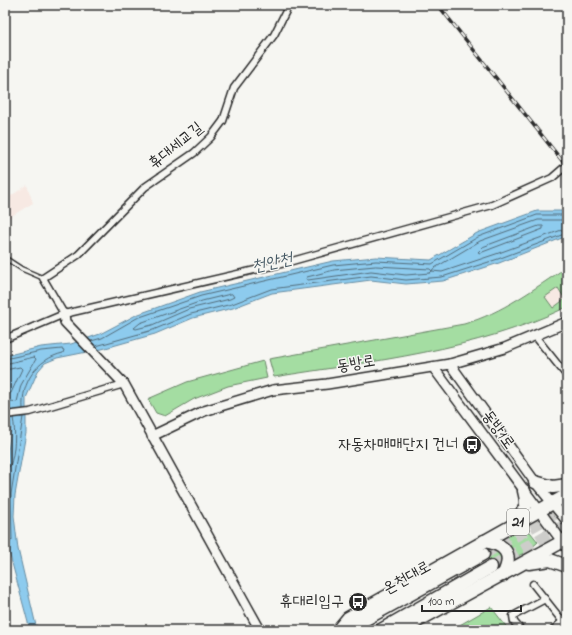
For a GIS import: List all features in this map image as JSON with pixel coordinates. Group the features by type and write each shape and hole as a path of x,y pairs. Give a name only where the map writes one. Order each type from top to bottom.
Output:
{"highway":[{"path":"535,482 553,487 567,485"},
{"path":"502,531 516,520 525,509 526,500 524,490"},
{"name":"21","path":"338,630 348,618 567,495"},
{"path":"484,541 498,544 507,553 508,562 503,575"},
{"name":"21","path":"402,630 518,566 565,543"},
{"name":"온천대로","path":"346,630 483,554"},
{"path":"518,566 550,560 567,566"},
{"name":"온천대로","path":"381,630 491,567"}],"street":[{"name":"휴대세교길","path":"43,278 78,254 145,187 194,153 211,137 223,121 234,88 274,35 289,5"},
{"path":"5,340 64,318 285,263 492,206 552,178 567,165"},
{"path":"43,278 64,318 122,381 260,630"},
{"name":"동방로","path":"152,436 204,411 273,390 327,384 450,364 505,348 567,322"},
{"path":"535,336 567,376"},
{"name":"동방1로","path":"450,364 535,482 567,521"},
{"name":"동방1로","path":"433,367 565,543"},
{"path":"6,415 30,412 122,381"},
{"path":"533,584 567,627"},
{"path":"521,630 514,622 513,616 545,599"},
{"path":"553,630 563,621"}],"lane":[{"path":"5,258 22,269 43,278"}],"shaded area":[{"path":"27,185 33,203 5,220 5,200"},
{"path":"558,288 565,299 553,308 545,297"}],"green space":[{"path":"567,267 567,307 532,322 460,344 423,352 274,377 269,359 464,324 505,307","holes":["558,288 565,299 553,308 545,297"]},
{"path":"263,361 267,378 228,386 194,399 165,416 156,413 148,399 187,382"},
{"path":"523,523 538,542 528,551 512,559 498,539"},
{"path":"482,547 496,547 505,560 497,574"},
{"path":"491,607 509,630 451,630"}],"water":[{"path":"537,211 567,211 567,236 499,263 443,281 406,284 371,280 272,293 233,308 193,318 155,334 102,349 57,358 45,363 38,371 26,398 26,433 15,495 14,516 18,549 37,630 30,630 5,537 5,476 11,428 7,409 5,409 5,356 41,347 71,344 100,334 136,315 200,292 333,261 376,257 431,260 477,233"}],"tunnel":[{"path":"483,554 567,507"},
{"path":"491,567 567,524"}],"railway":[{"path":"438,5 567,167"}],"place":[{"name":"자동차매매단지 건너","path":"472,445"},
{"name":"휴대리입구","path":"358,602"}],"water label":[{"name":"천안천","path":"272,263"}]}
